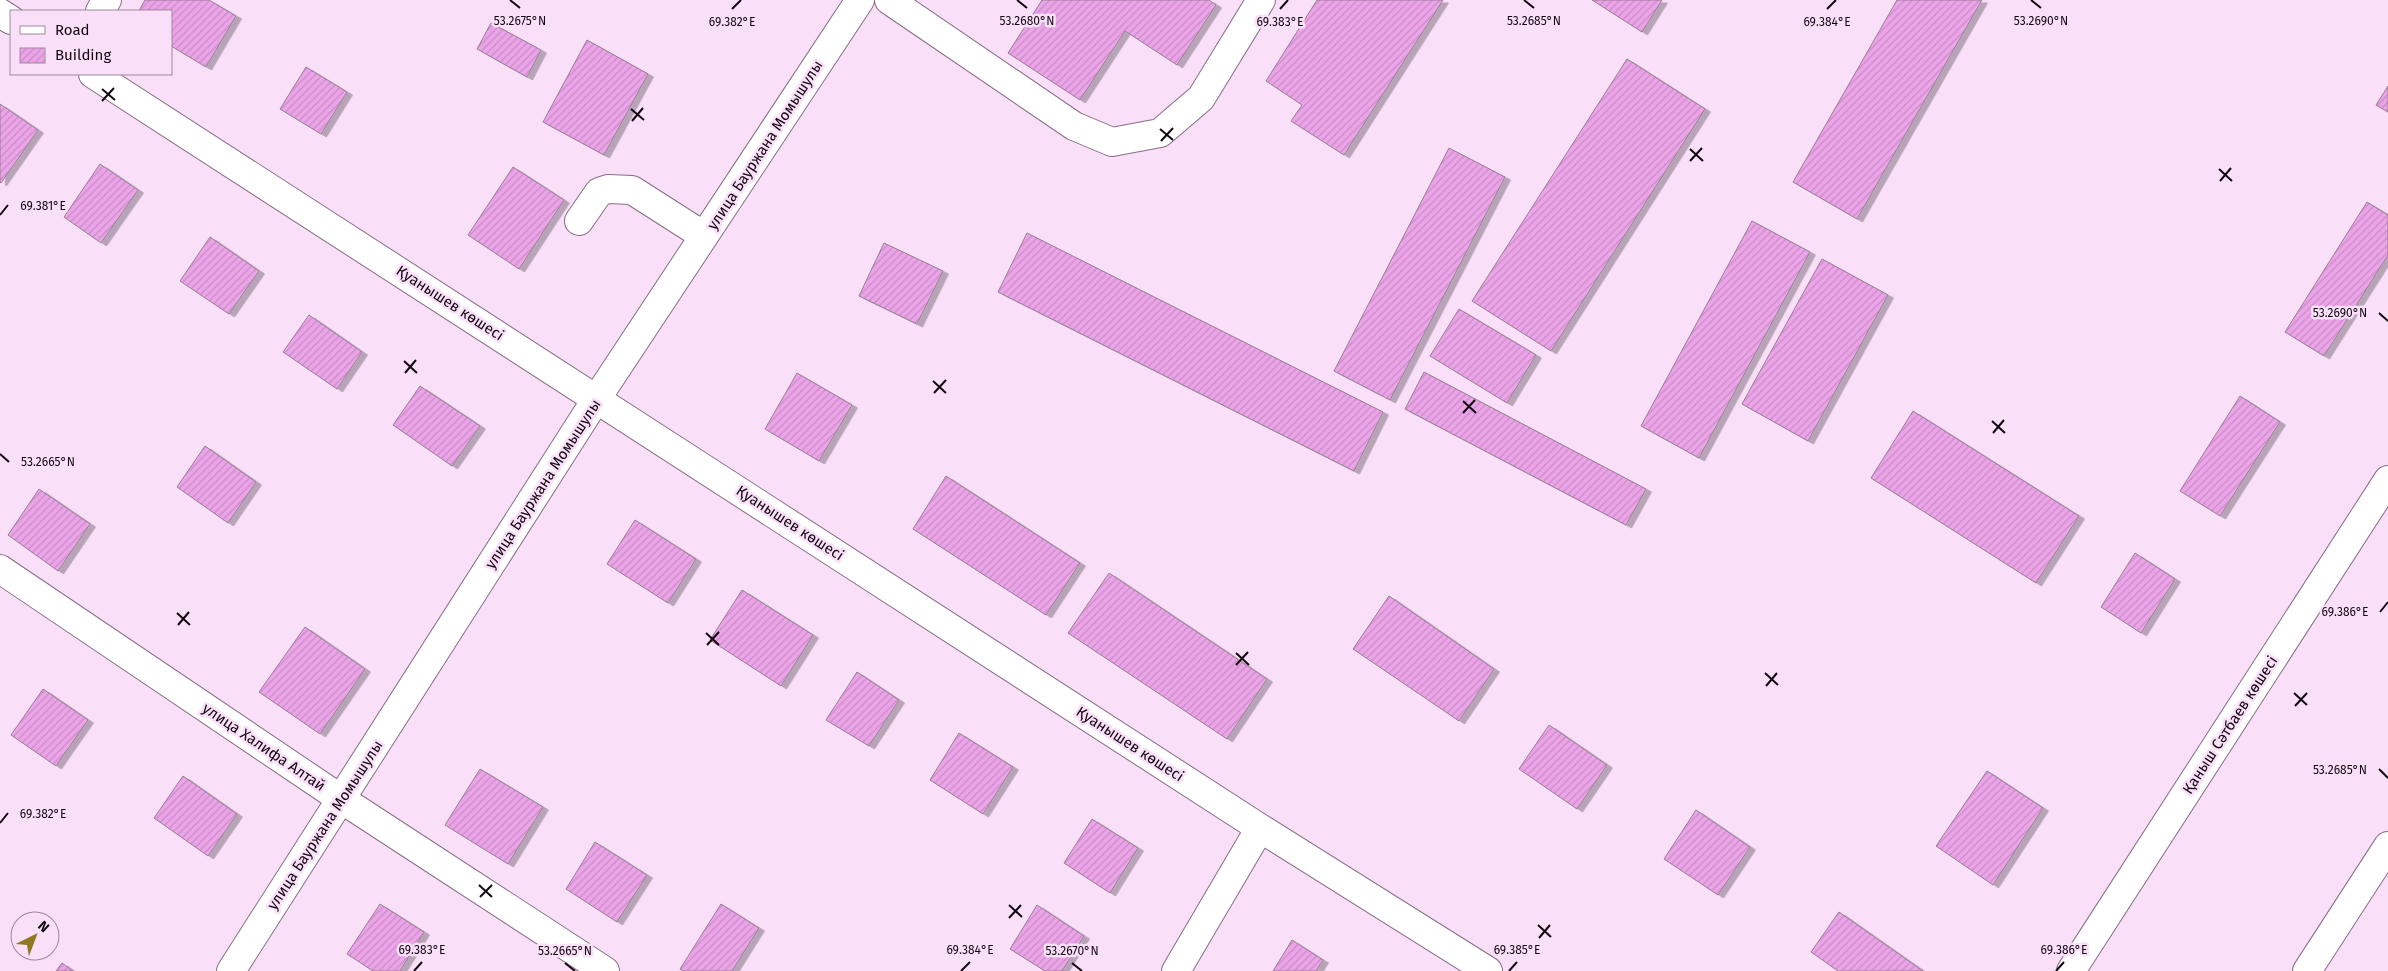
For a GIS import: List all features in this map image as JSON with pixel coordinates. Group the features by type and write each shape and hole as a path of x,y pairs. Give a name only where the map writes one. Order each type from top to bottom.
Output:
{"street":[{"name":"улица Бауржана Момышулы","path":"231,971 598,398 860,0"},
{"path":"890,0 1074,126 1112,142 1160,133 1201,98 1261,0"},
{"name":"Қуанышев көшесі","path":"95,75 598,398 1260,828 1488,971"},
{"path":"579,221 599,192 620,188 632,190 704,236"},
{"name":"Қаныш Сәтбаев көшесі","path":"2071,971 2388,480"},
{"name":"улица Халифа Алтай","path":"0,569 341,799 605,971"},
{"path":"1176,971 1260,828"},
{"path":"2317,968 2388,846"}],"building":[{"path":"145,0 209,0 236,16 206,67 172,47 172,10 140,10"},
{"path":"1042,0 1209,0 1216,5 1177,65 1125,31 1080,100 1008,53"},
{"path":"1317,0 1443,0 1344,155 1291,121 1302,105 1266,81"},
{"path":"1592,0 1662,0 1642,32"},
{"path":"1897,0 1982,0 1857,219 1793,182"},
{"path":"491,23 541,50 527,77 477,49"},
{"path":"587,40 648,74 604,155 543,122"},
{"path":"1627,59 1705,109 1551,351 1472,301"},
{"path":"306,67 347,92 321,134 280,109"},
{"path":"2388,86 2388,112 2376,105"},
{"path":"0,104 38,130 1,183 0,182"},
{"path":"1449,148 1505,177 1390,400 1334,371"},
{"path":"100,164 138,190 101,243 64,217"},
{"path":"513,167 564,200 519,269 468,235"},
{"path":"2367,202 2388,215 2388,255 2324,356 2285,332"},
{"path":"1752,221 1810,252 1699,458 1641,426"},
{"path":"1027,233 1383,412 1354,471 998,292"},
{"path":"210,237 259,271 229,314 180,281"},
{"path":"884,243 943,271 917,324 859,296"},
{"path":"1822,259 1888,295 1808,441 1742,404"},
{"path":"1459,309 1536,355 1507,403 1430,356"},
{"path":"309,315 362,352 337,389 283,352"},
{"path":"1424,372 1646,489 1626,525 1405,409"},
{"path":"797,373 852,405 819,461 765,429"},
{"path":"420,386 480,426 452,466 393,425"},
{"path":"2240,396 2280,422 2220,516 2180,491"},
{"path":"1913,411 2079,516 2036,583 1871,478"},
{"path":"205,446 256,482 228,523 177,487"},
{"path":"946,476 1080,563 1046,615 913,529"},
{"path":"39,489 90,524 58,571 8,535"},
{"path":"635,520 696,559 668,603 607,564"},
{"path":"2135,553 2175,579 2141,633 2101,607"},
{"path":"1109,573 1267,679 1227,739 1068,633"},
{"path":"742,590 813,635 781,686 710,640"},
{"path":"1389,596 1494,669 1459,721 1353,649"},
{"path":"305,627 365,669 320,734 259,692"},
{"path":"857,672 899,700 869,746 826,720"},
{"path":"43,689 88,720 56,766 11,735"},
{"path":"1549,725 1607,765 1577,809 1519,769"},
{"path":"959,733 1013,767 983,814 930,780"},
{"path":"480,769 543,807 508,864 445,825"},
{"path":"1987,771 2043,808 1993,885 1936,846"},
{"path":"183,776 237,814 208,856 154,818"},
{"path":"1696,810 1750,847 1718,895 1664,859"},
{"path":"1092,819 1138,848 1110,893 1064,863"},
{"path":"595,842 647,875 617,922 566,889"},
{"path":"380,904 424,932 400,971 373,971 347,954"},
{"path":"721,904 759,928 732,971 683,971 680,969"},
{"path":"1037,905 1084,936 1062,971 1045,971 1010,949"},
{"path":"1839,912 1923,971 1838,971 1811,952"},
{"path":"1292,940 1323,960 1316,971 1273,971"},
{"path":"62,963 73,971 56,971"}]}
